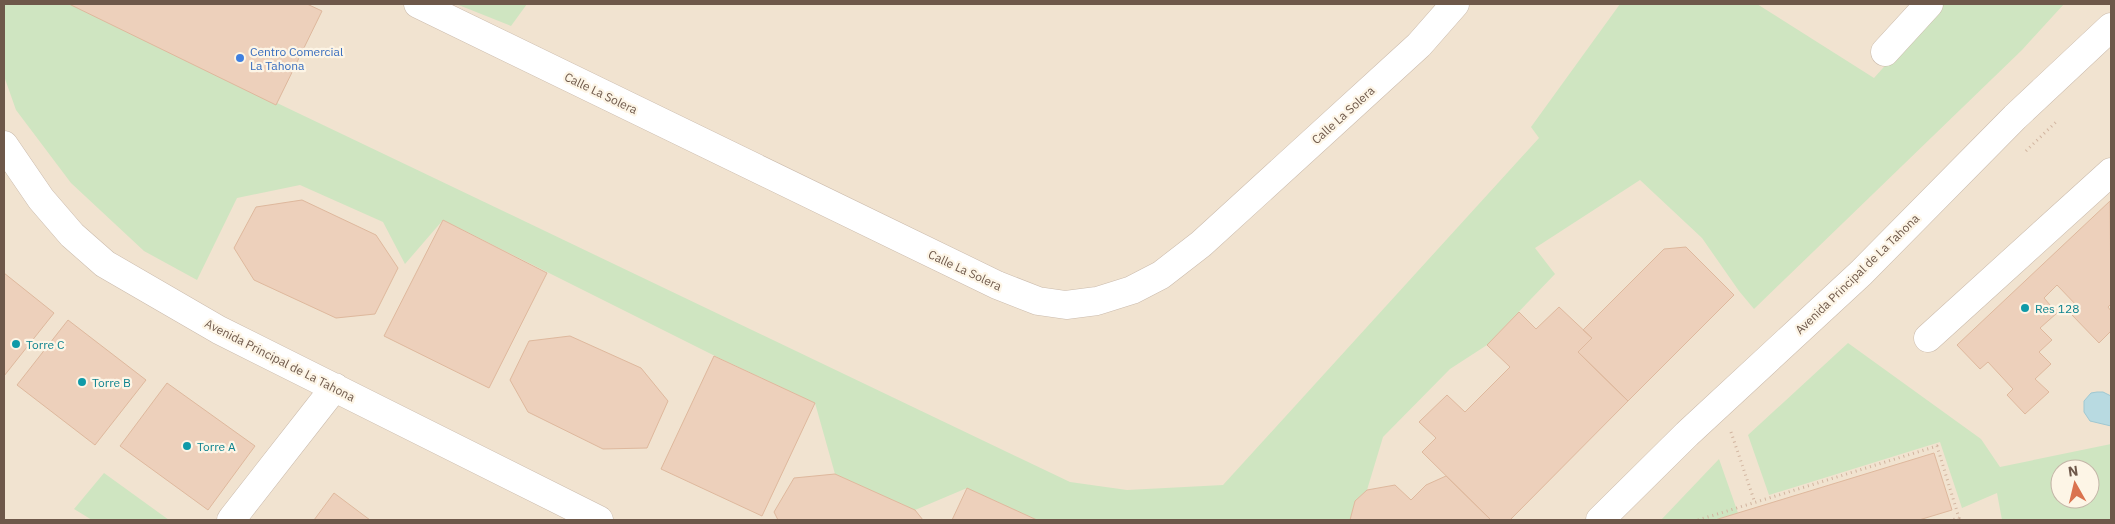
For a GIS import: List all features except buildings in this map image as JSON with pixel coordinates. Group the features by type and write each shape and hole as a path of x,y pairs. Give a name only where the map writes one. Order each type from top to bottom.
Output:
{"street":[{"name":"Calle La Solera","path":"418,4 997,285 1038,301 1066,305 1097,301 1132,290 1161,275 1201,244 1420,45 1455,4"},
{"path":"1885,52 1929,4"},
{"name":"Avenida Principal de La Tahona","path":"1600,520 1687,434 1861,273 2015,116 2111,27"},
{"name":"Avenida Principal de La Tahona","path":"4,145 41,199 72,235 105,264 219,330 599,520"},
{"path":"1928,338 2111,172"},
{"path":"231,520 335,388"}],"path":[{"path":"1730,429 1755,503"},
{"path":"1698,520 1937,446 1959,518 1951,520"}],"shaded area":[{"path":"4,4 2111,4 2111,520 4,520"}],"green space":[{"path":"4,4 70,4 1070,482 1127,490 1223,485 1539,138 1531,127 1620,4 1757,4 1874,78 1940,4 2064,4 2022,50 1754,309 1702,238 1640,180 1535,248 1555,274 1487,345 1450,369 1383,437 1367,490 1355,501 1350,520 1037,520 967,488 915,510 835,474 815,403 719,358 443,220 405,264 383,222 300,185 237,198 197,280 144,251 71,183 16,110 4,76"},
{"path":"456,4 527,4 511,26"},
{"path":"1848,343 1981,439 2000,467 2111,444 2111,520 2002,520 1997,493 1962,508 1940,442 1769,495 1748,435"},
{"path":"1719,459 1738,513 1715,520 1661,520"},
{"path":"104,473 169,520 92,520 74,509"}],"water":[{"path":"2103,392 2111,396 2111,426 2090,421 2084,412 2084,401 2091,393"}],"place":[{"name":"Centro Comercial La Tahona","path":"240,58"},
{"name":"Res 128","path":"2025,308"},
{"name":"Torre C","path":"16,344"},
{"name":"Torre B","path":"82,382"},
{"name":"Torre A","path":"187,446"}]}
